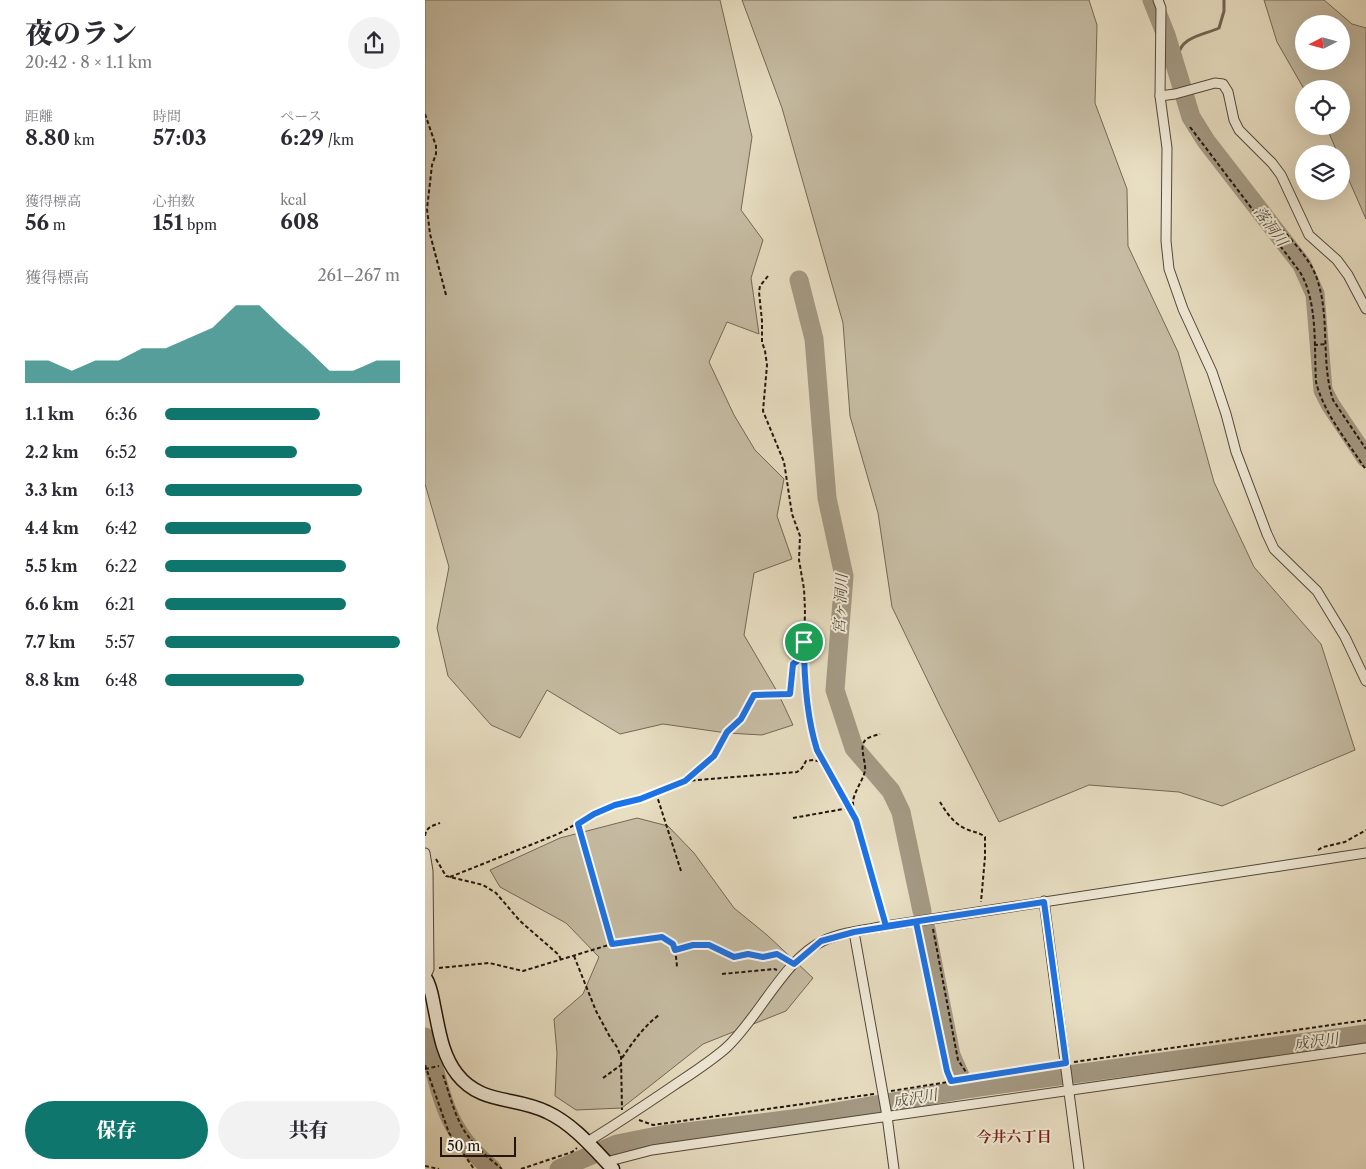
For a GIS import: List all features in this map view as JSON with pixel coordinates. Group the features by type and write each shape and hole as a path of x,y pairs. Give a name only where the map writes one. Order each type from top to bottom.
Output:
{"main road":[{"path":"426,975 431,989 442,1045 451,1066 465,1084 488,1097 529,1105 547,1112 576,1132 609,1165"}],"street":[{"path":"1159,4 1160,96 1167,148 1167,242 1169,269 1180,301 1212,372 1236,452 1274,549 1317,591 1345,637 1366,681"},
{"path":"1160,96 1189,91 1215,83 1223,84 1239,130 1272,163 1281,175 1309,236 1337,260 1348,275 1366,309"},
{"path":"587,1142 628,1117 727,1047 742,1031 785,973 821,941 886,926 1366,853"},
{"path":"426,975 429,854"},
{"path":"1044,902 1079,1169"},
{"path":"854,932 887,1116 894,1169"},
{"path":"609,1165 652,1150 1366,1048"}],"path":[{"path":"425,114 436,146 427,210 430,234 446,295"},
{"path":"1189,127 1300,272 1307,284 1311,300 1316,382 1319,395 1326,409 1366,470"},
{"path":"1282,229 1305,257 1315,274 1320,289 1325,319 1327,378 1333,400 1366,449"},
{"path":"768,276 760,286 759,292 762,342 767,365 763,411 785,462 791,508 801,536 799,560 804,589 804,642 813,739 817,750 852,812 862,835 886,926"},
{"path":"1314,345 1325,344"},
{"path":"685,781 714,756 727,732 741,719 754,695 790,694 793,664 797,661 801,642 804,642"},
{"path":"852,812 854,809 853,802 865,768 863,744 865,740 879,734"},
{"path":"450,876 558,834 594,814 685,781 797,772 806,761 824,762"},
{"path":"656,793 681,872"},
{"path":"940,802 949,816 964,829 980,833 985,837 980,912"},
{"path":"793,818 849,808"},
{"path":"425,836 429,827 440,823"},
{"path":"578,824 612,944"},
{"path":"1314,861 1317,851 1323,847 1345,842 1366,830"},
{"path":"429,854 446,876 483,885 496,893 520,921 559,955 561,960"},
{"path":"931,919 958,1060 970,1078"},
{"path":"916,922 944,1062 951,1081"},
{"path":"426,975 480,963 489,963 523,971 612,944 662,937 673,944 677,967"},
{"path":"675,950 693,945 709,945 734,957 748,954 763,957 777,954 794,964"},
{"path":"574,956 595,1011 617,1047 621,1059 622,1114 653,1125 882,1093 1066,1063 1366,1020"},
{"path":"722,974 774,969 785,973"},
{"path":"621,1059 647,1024 659,1015"},
{"path":"425,1065 449,1133 474,1169"},
{"path":"603,1078 621,1065"},
{"path":"426,1070 440,1066"},
{"path":"443,1074 457,1116 467,1135 477,1147 502,1169"},
{"path":"521,1169 572,1152 587,1142"},
{"path":"425,1166 439,1169"}],"shaded area":[{"path":"425,0 720,0 752,137 741,210 763,240 751,278 759,334 727,322 709,362 734,415 755,450 784,479 777,516 792,559 754,573 744,635 778,693 793,725 762,735 727,733 663,724 620,734 547,690 520,738 491,725 448,676 437,628 449,567 425,484"},
{"path":"742,0 1089,0 1097,25 1095,103 1127,189 1128,246 1178,352 1214,482 1254,567 1321,644 1355,750 1222,806 1179,792 1089,785 999,822 892,607 878,513 850,416 843,323 782,108"},
{"path":"1264,0 1324,0 1342,15 1295,15 1295,70 1350,70 1350,22 1366,28 1366,219 1350,183 1350,145 1334,145 1330,135 1350,135 1350,80 1299,80 1277,42"},
{"path":"637,818 668,826 694,853 734,908 767,935 813,978 786,1011 703,1044 622,1108 576,1110 555,1096 557,1053 554,1019 583,994 599,957 566,923 500,887 490,870 560,838"}],"waterway":[{"name":"落洞川","path":"1152,0 1166,35 1191,117 1206,141 1302,265 1315,294 1323,390 1330,404 1366,458"},
{"path":"1178,77 1180,50 1188,40 1219,28 1224,11 1224,0"},
{"name":"宮ヶ洞川","path":"799,280 814,339 827,498 844,576 835,690 854,748 891,791 901,812 922,911"},
{"name":"宮ヶ洞川","path":"926,929 951,1055 964,1085 972,1088"},
{"name":"成沢川","path":"559,1169 617,1144 662,1135 801,1118 972,1088 1366,1034"},
{"path":"425,1037 445,1106 453,1123 467,1145 492,1169"}],"district":[{"name":"今井六丁目","path":"1014,1136"}],"route":[{"path":"801,642 804,642 813,739 862,835 886,926 1044,902 1066,1063 951,1081 947,1071 916,922 854,932 821,941 794,964 777,954 763,957 748,954 734,957 709,945 693,945 675,950 673,944 662,937 612,944 578,824 594,814 615,805 640,799 685,781 714,756 727,732 741,719 754,695 790,694 793,664 797,661 801,642"}]}
